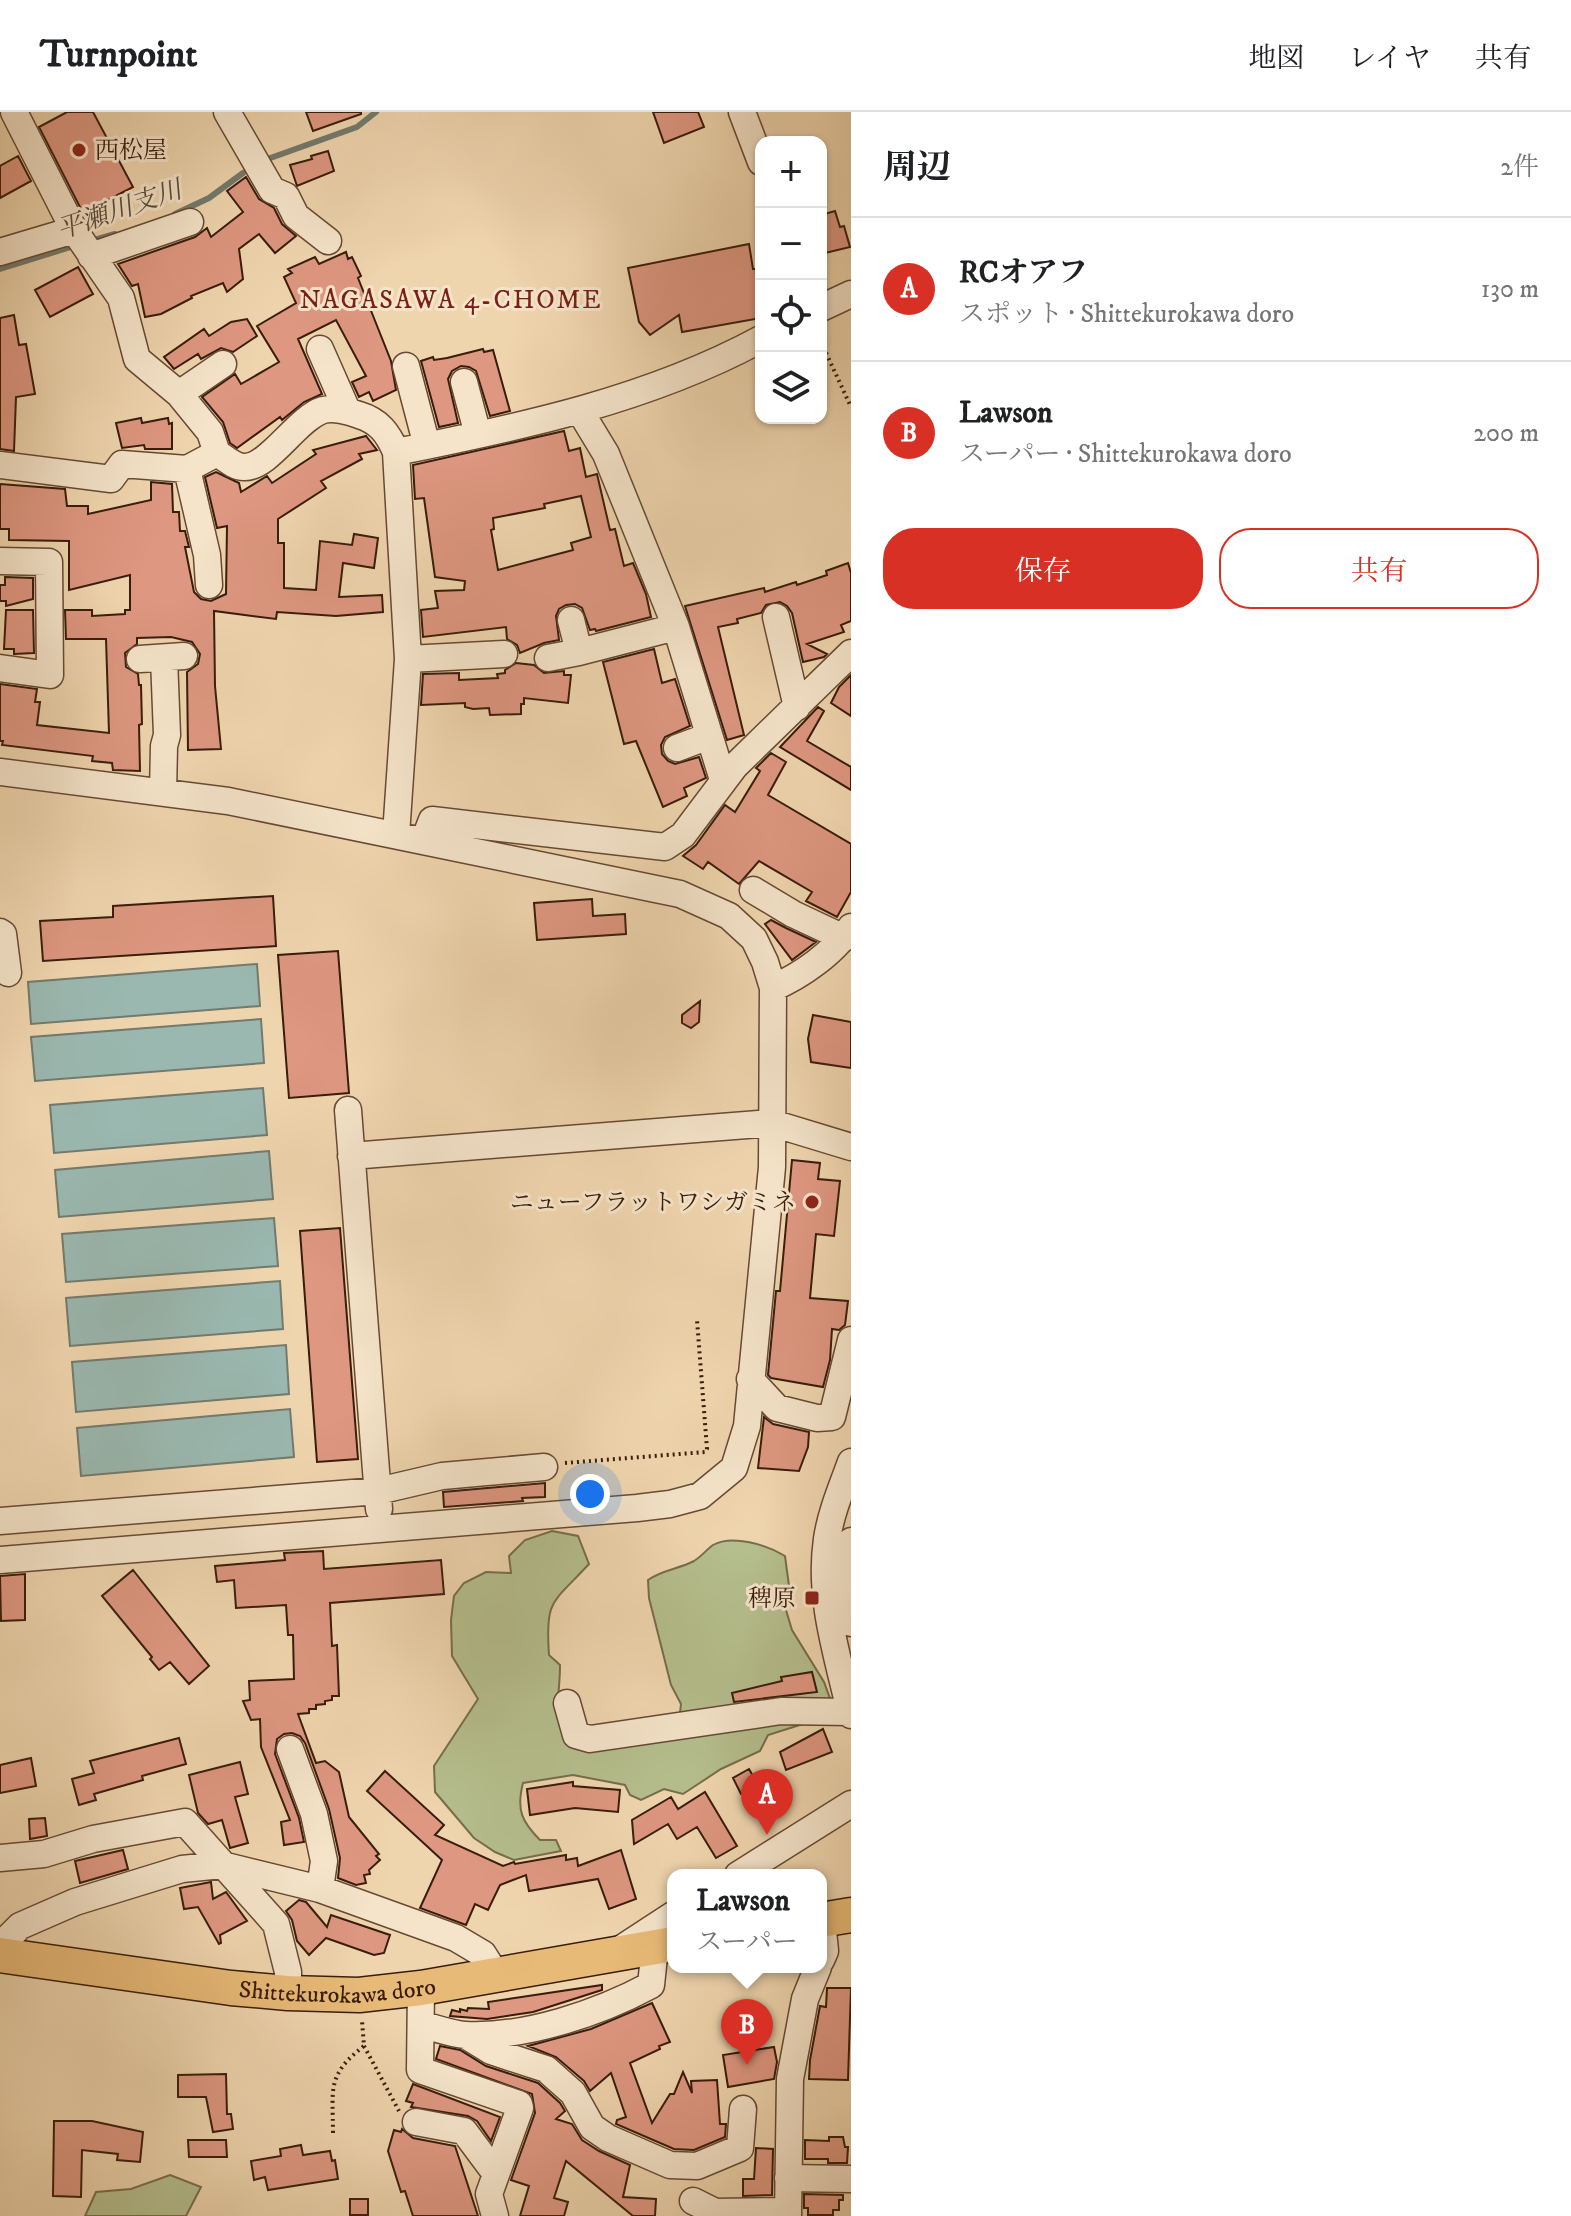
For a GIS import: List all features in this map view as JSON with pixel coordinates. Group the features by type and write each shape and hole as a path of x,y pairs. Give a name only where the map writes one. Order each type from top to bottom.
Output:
{"main road":[{"path":"827,1919 851,1915"},
{"name":"Shittekurokawa doro","path":"0,1955 112,1973 288,1993 359,1995 421,1988 664,1945"}],"street":[{"path":"14,112 82,243 121,298 137,359 179,394 210,432 217,453 234,464 245,467 257,464 296,428 323,410 347,410 371,419 389,434 396,452 408,659 396,835"},
{"path":"227,112 272,190 286,196 296,216 328,241"},
{"path":"742,112 755,146"},
{"path":"0,252 82,243 190,222"},
{"path":"827,305 851,294"},
{"path":"396,452 580,411 697,370 755,342"},
{"path":"320,349 347,410"},
{"path":"179,394 223,364"},
{"path":"406,366 427,446"},
{"path":"464,382 478,435"},
{"path":"580,411 606,454 676,627 723,780"},
{"path":"0,465 111,479 122,464 187,469 217,453"},
{"path":"187,469 207,555 209,585"},
{"path":"0,561 49,562 50,675 0,668"},
{"path":"776,617 797,707"},
{"path":"571,620 579,652"},
{"path":"548,658 676,627"},
{"path":"424,841 432,820 665,847 683,835 723,780 851,653"},
{"path":"408,659 504,654"},
{"path":"163,658 167,735 163,792"},
{"path":"677,748 709,736"},
{"path":"0,772 228,801 680,894 729,916 754,939 773,988 772,1167 747,1426 734,1468 700,1496 637,1508 0,1560"},
{"path":"634,822 665,847"},
{"path":"753,890 793,914 847,932 800,976 773,988"},
{"path":"0,932 3,934 8,973"},
{"path":"348,1110 381,1528"},
{"path":"351,1156 772,1123 851,1147"},
{"path":"750,1379 777,1408 817,1418 832,1417 851,1340"},
{"path":"567,1703 576,1735 590,1739 781,1711 850,1706 827,1613 825,1585 827,1539 832,1515 851,1462"},
{"path":"0,1521 378,1491 442,1476 544,1467"},
{"path":"851,1541 847,1571 851,1623"},
{"path":"290,1749 314,1814 324,1861 320,1889"},
{"path":"748,1869 851,1804"},
{"path":"0,1858 44,1854 93,1839 185,1822 276,1924 288,1972 288,1993"},
{"path":"0,1946 20,1926 75,1902 182,1869 222,1865 320,1889 456,1938 483,1954 495,1973"},
{"path":"615,1954 667,1919"},
{"path":"422,2025 465,2035 532,2030 590,2012 651,1985 664,1945"},
{"path":"693,2201 715,2212 777,2214 788,2178 790,2079 805,1999 816,1973"},
{"path":"421,1988 420,2070 519,2104 489,2194 495,2216"},
{"path":"465,2035 491,2051 546,2069 573,2093 592,2127 608,2138 670,2165 697,2166 740,2148 743,2109"},
{"path":"416,2122 464,2131 496,2174"},
{"path":"788,2178 851,2179"}],"path":[{"path":"826,352 851,407"},
{"path":"544,1467 705,1452 697,1320"},
{"path":"359,1995 364,2046 399,2111 416,2122"},
{"path":"333,2133 333,2081 346,2060 364,2046"}],"green space":[{"path":"552,1531 578,1536 589,1564 559,1596 548,1623 549,1655 560,1665 559,1709 573,1738 679,1721 681,1704 671,1685 649,1598 648,1580 694,1561 721,1542 739,1541 759,1545 785,1556 790,1593 786,1610 792,1630 824,1682 832,1704 806,1723 768,1735 760,1751 721,1769 683,1794 664,1789 641,1800 630,1795 625,1785 573,1775 523,1783 520,1801 525,1821 540,1840 556,1840 561,1851 514,1860 474,1838 435,1792 434,1766 478,1699 452,1656 454,1596 464,1583 486,1572 511,1573 509,1556 525,1540"},
{"path":"170,2175 201,2187 186,2216 85,2216 96,2192 131,2189"}],"water":[{"path":"257,964 260,1006 31,1024 28,982"},
{"path":"261,1019 264,1063 35,1081 31,1037"},
{"path":"263,1088 267,1135 54,1153 50,1105"},
{"path":"269,1151 273,1199 59,1217 55,1170"},
{"path":"274,1218 278,1266 66,1282 62,1234"},
{"path":"280,1281 283,1329 70,1346 66,1298"},
{"path":"286,1345 289,1394 76,1412 72,1362"},
{"path":"290,1409 294,1457 81,1476 77,1428"}],"building":[{"path":"67,112 93,112 133,187 83,213 39,127"},
{"path":"306,112 361,112 361,114 313,131"},
{"path":"653,112 698,112 704,127 664,143"},
{"path":"328,151 334,171 297,186 290,165"},
{"path":"18,156 31,181 0,198 0,166"},
{"path":"246,177 259,199 274,208 282,224 296,236 275,253 259,234 239,249 243,279 227,292 223,283 191,296 161,314 145,317 138,284 132,286 118,264 195,237 207,228 211,237 243,212 227,191"},
{"path":"835,211 840,227 844,226 850,247 827,253 827,213"},
{"path":"749,244 755,269 755,319 682,332 679,315 650,335 639,322 628,268"},
{"path":"346,252 348,259 352,257 361,276 358,278 391,361 396,390 373,401 369,392 359,397 352,382 366,376 336,320 298,339 322,394 304,402 282,420 280,417 237,448 230,443 223,422 202,397 235,374 241,384 279,362 257,326 296,303 284,277 292,273 288,269 315,257 319,264"},
{"path":"78,267 93,294 50,317 35,290"},
{"path":"14,315 19,345 26,344 35,394 16,397 14,451 0,449 0,318"},
{"path":"247,319 257,336 233,352 221,348 201,359 198,354 174,369 164,357 204,329 209,336 231,322"},
{"path":"483,349 484,352 493,350 510,411 490,416 476,371 461,366 452,371 448,379 458,423 439,427 421,361"},
{"path":"141,418 142,423 168,418 169,424 172,423 172,449 145,449 144,445 122,448 116,423"},
{"path":"564,431 569,451 580,448 586,477 597,474 610,530 615,529 624,566 633,563 646,594 651,617 596,631 590,630 582,608 575,604 566,605 559,609 556,616 559,640 520,653 517,645 507,639 506,627 423,637 421,610 438,608 435,591 464,590 465,581 435,577 424,498 415,499 413,465","holes":["581,496 591,537 571,543 573,550 498,570 491,530 494,529 493,518 545,508 544,504"]},
{"path":"366,436 377,450 359,454 362,459 321,481 326,488 278,519 278,543 284,543 284,588 316,590 320,541 352,545 354,534 378,538 374,568 343,563 339,597 382,595 383,612 336,616 277,612 276,619 214,611 215,686 221,749 188,750 187,672 198,664 200,654 192,642 171,637 137,638 137,644 125,653 126,667 138,674 141,685 140,771 113,770 112,763 92,761 93,756 2,745 0,684 37,689 35,702 40,702 37,725 109,733 106,639 66,639 65,610 92,610 92,616 125,614 125,610 130,610 130,575 69,590 69,541 9,540 9,529 0,529 0,484 65,489 67,506 88,506 88,514 151,500 151,482 172,484 173,512 179,512 180,531 185,531 194,592 201,599 211,601 226,594 227,526 217,528 205,477 216,472 239,483 241,492 267,476 272,483 316,454 313,450"},
{"path":"848,563 851,573 851,621 841,625 844,632 807,644 827,654 824,657 803,662 792,613 780,602 766,605 761,613 737,619 738,623 718,627 744,735 727,740 685,606 764,588 765,592 796,582 797,585 827,575 826,571"},
{"path":"5,577 33,578 33,599 6,606 6,601 0,601 0,585 5,585"},
{"path":"6,610 33,610 34,653 14,654 14,649 4,649"},
{"path":"654,649 662,683 675,679 690,726 665,737 661,745 662,754 675,764 699,757 706,778 684,788 687,796 663,807 636,741 624,744 603,662"},
{"path":"516,663 534,665 544,673 564,671 564,675 571,675 568,703 524,698 521,714 490,715 489,708 473,709 465,707 465,703 421,705 423,674 459,673 459,680 498,678 497,674 505,673"},
{"path":"851,675 851,716 831,703 839,687"},
{"path":"818,707 824,711 807,741 851,767 851,790 780,747"},
{"path":"771,753 786,762 768,795 851,844 851,892 837,917 806,901 812,892 759,861 739,884 708,862 703,869 683,856 696,845 725,805 735,812 760,771 756,768"},
{"path":"273,896 276,946 43,961 40,921 113,917 113,906"},
{"path":"592,899 593,916 625,914 626,934 537,940 534,903"},
{"path":"771,920 816,942 792,960 765,924"},
{"path":"338,951 349,1093 289,1098 278,955"},
{"path":"700,1001 699,1022 691,1028 682,1023 682,1015"},
{"path":"813,1015 851,1022 851,1068 811,1062 808,1039"},
{"path":"792,1160 820,1163 818,1179 840,1181 834,1236 816,1234 810,1298 848,1301 845,1325 839,1330 832,1329 830,1360 823,1387 768,1375 776,1291 780,1291"},
{"path":"340,1228 358,1459 317,1462 300,1231"},
{"path":"764,1417 773,1424 809,1432 808,1447 799,1471 758,1468"},
{"path":"545,1483 545,1497 444,1507 443,1492"},
{"path":"323,1551 324,1569 441,1560 444,1594 330,1603 332,1646 337,1645 339,1696 332,1696 332,1700 325,1701 325,1704 316,1705 316,1709 309,1709 309,1713 298,1714 316,1763 325,1761 339,1772 349,1817 379,1854 376,1856 380,1860 369,1870 370,1874 364,1875 366,1883 356,1885 338,1878 340,1858 329,1809 305,1743 300,1736 292,1733 277,1739 275,1754 299,1818 304,1842 284,1845 281,1822 290,1820 261,1747 260,1719 251,1720 243,1701 250,1700 249,1681 294,1679 293,1635 288,1635 286,1605 236,1608 234,1580 217,1582 215,1566 285,1560 284,1553"},
{"path":"133,1570 209,1666 189,1684 170,1662 159,1670 102,1596"},
{"path":"25,1574 25,1620 1,1621 0,1576"},
{"path":"812,1672 817,1692 734,1702 732,1693 782,1681 781,1677"},
{"path":"823,1729 832,1752 786,1770 780,1752"},
{"path":"179,1738 186,1764 94,1794 96,1800 79,1805 72,1779 94,1773 90,1761"},
{"path":"31,1758 36,1786 0,1793 0,1765"},
{"path":"240,1762 248,1794 235,1797 248,1843 230,1848 222,1820 208,1824 198,1813 189,1775"},
{"path":"749,1769 758,1785 741,1794 733,1778"},
{"path":"385,1771 444,1825 435,1835 503,1866 566,1855 566,1860 577,1858 578,1866 621,1850 636,1899 609,1909 598,1879 529,1891 526,1875 500,1885 488,1910 475,1904 466,1925 420,1908 442,1860 367,1791"},
{"path":"573,1782 573,1786 620,1790 618,1812 575,1808 530,1815 527,1789"},
{"path":"705,1792 737,1846 716,1858 697,1827 677,1839 668,1824 634,1844 632,1820 671,1797 678,1809"},
{"path":"45,1818 47,1836 30,1839 29,1819"},
{"path":"123,1850 128,1869 80,1883 75,1861"},
{"path":"211,1882 213,1899 226,1892 247,1921 220,1935 219,1944 198,1907 184,1909 180,1888"},
{"path":"299,1900 306,1902 327,1927 331,1915 390,1935 384,1953 374,1955 326,1938 309,1955 297,1941 292,1920 286,1911"},
{"path":"602,1985 602,1990 533,2012 487,2019 450,2016 452,2010 489,2009 488,2002"},
{"path":"827,1988 851,1988 848,2080 809,2079 820,2006 826,2007"},
{"path":"652,2003 670,2042 630,2063 652,2123 670,2094 674,2094 683,2072 692,2093 691,2081 717,2080 720,2124 726,2124 725,2137 694,2150 674,2149 616,2124 617,2120 626,2117 611,2073 590,2091 584,2081 556,2057 528,2046 591,2029"},
{"path":"440,2046 460,2050 486,2066 538,2083 565,2111 556,2119 572,2124 582,2140 599,2151 630,2165 623,2197 656,2199 655,2216 633,2216 566,2161 554,2198 568,2202 564,2216 520,2216 529,2186 511,2180 535,2113 532,2094 436,2059"},
{"path":"774,2047 777,2062 774,2079 728,2087 723,2055"},
{"path":"226,2074 227,2114 231,2114 233,2129 213,2132 206,2097 178,2097 178,2075"},
{"path":"413,2084 500,2117 491,2141 477,2121 468,2116 411,2107 413,2103 406,2101"},
{"path":"54,2121 92,2121 143,2132 140,2162 117,2160 118,2154 82,2150 81,2197 53,2196"},
{"path":"402,2129 413,2138 455,2146 478,2216 413,2216 405,2191 401,2192 388,2151 394,2130 401,2132"},
{"path":"829,2137 843,2137 845,2147 848,2147 847,2163 805,2159 805,2140 829,2141"},
{"path":"188,2140 226,2140 227,2157 189,2157"},
{"path":"301,2145 303,2155 330,2151 338,2179 268,2190 265,2177 254,2180 251,2161 281,2156 280,2149"},
{"path":"756,2148 773,2149 772,2195 743,2196 743,2179 754,2179"},
{"path":"804,2194 843,2195 843,2200 839,2200 839,2210 833,2210 833,2215 808,2215 808,2208 804,2208"},
{"path":"350,2199 368,2199 368,2215 350,2215"}],"waterway":[{"name":"平瀬川支川","path":"262,161 357,127 376,112"},
{"name":"平瀬川支川","path":"175,214 209,198 243,173"},
{"name":"平瀬川支川","path":"91,241 115,234"},
{"name":"平瀬川支川","path":"0,269 77,245"}],"place":[{"name":"西松屋","path":"79,150"},
{"name":"ニューフラットワシガミネ","path":"812,1202"},
{"name":"稗原","path":"812,1598"},
{"name":"RCオアフ","path":"767,1835"},
{"name":"Lawson","path":"747,2065"}],"district":[{"name":"NAGASAWA 4-CHOME","path":"451,299"}]}
